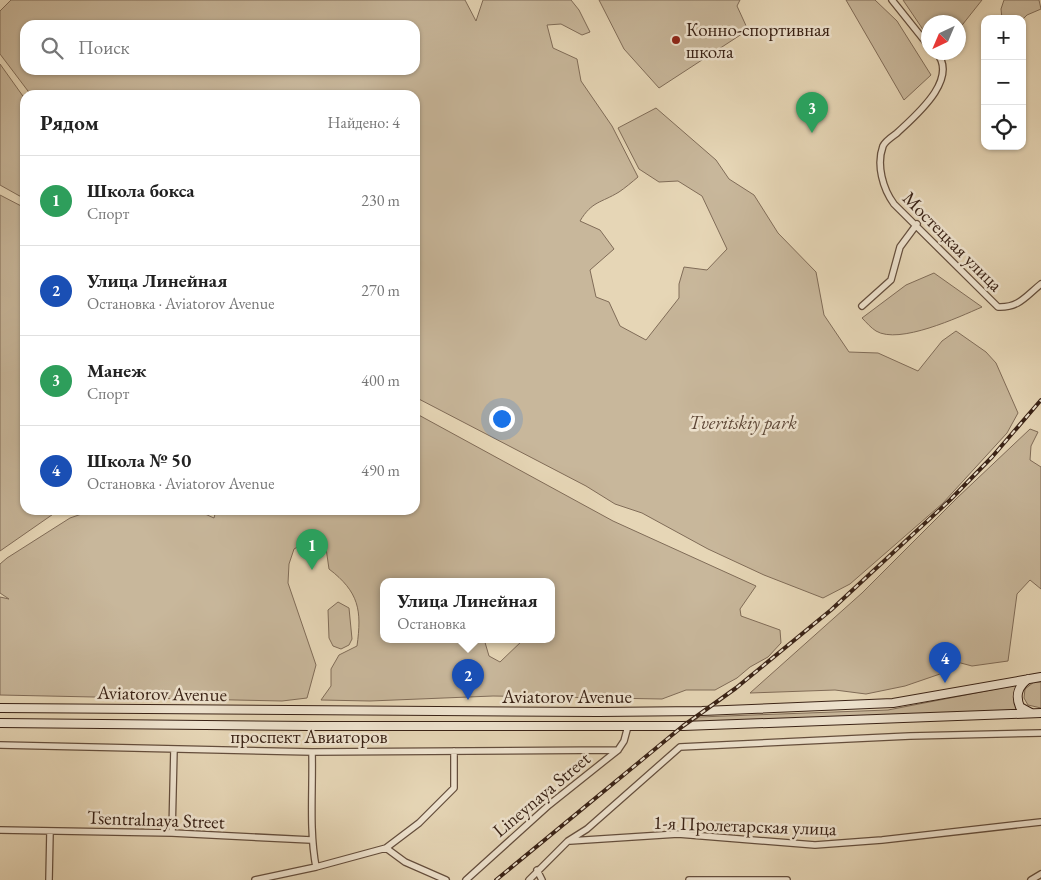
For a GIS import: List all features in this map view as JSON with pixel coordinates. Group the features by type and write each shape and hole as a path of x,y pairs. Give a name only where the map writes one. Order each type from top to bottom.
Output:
{"main road":[{"name":"Aviatorov Avenue","path":"0,708 702,711 893,703 1041,677"},
{"path":"1028,679 1019,687 1017,701 1025,711 1032,714"},
{"name":"Aviatorov Avenue","path":"0,723 628,726 834,722 1041,713"}],"street":[{"path":"892,0 921,36"},
{"name":"Мостецкая улица","path":"940,60 943,75 936,93 884,145 883,184 887,195 998,307 1009,308 1022,303 1041,284"},
{"path":"862,306 891,280 900,247 916,224"},
{"name":"Lineynaya Street","path":"466,880 549,805 618,750 624,741 628,726"},
{"path":"529,880 568,841 587,829 680,747 910,736 1041,734"},
{"name":"проспект Авиаторов","path":"0,745 312,752 618,750"},
{"path":"172,833 174,749"},
{"path":"259,879 316,867 386,848 419,823 454,788 454,751"},
{"path":"312,752 314,817 311,840 316,867"},
{"name":"1-я Пролетарская улица","path":"568,841 678,834 815,845 882,840 1041,822"},
{"name":"Tsentralnaya Street","path":"0,830 172,833 311,840"},
{"path":"48,880 50,832"},
{"path":"386,848 405,862 446,880"},
{"path":"537,870 542,880"},
{"path":"1030,880 1041,874"},
{"path":"689,880 787,880"}],"green space":[{"name":"Tveritskiy park","path":"11,0 465,0 476,21 483,0 571,0 579,10 590,32 582,35 561,24 547,25 553,48 577,59 581,81 612,126 638,177 619,192 593,206 584,214 580,221 600,230 614,249 590,270 596,297 609,302 620,326 646,340 679,298 679,284 684,267 707,270 727,249 702,196 678,181 659,182 639,169 618,128 656,108 716,160 729,179 754,195 778,233 816,272 824,315 849,352 878,353 918,371 942,341 956,331 986,352 996,363 1018,413 1007,433 943,503 850,584 823,598 764,575 708,549 642,513 615,504 586,486 420,400 420,90 27,90 0,54 0,11"},
{"name":"Конно-спортивная школа","path":"599,0 740,0 737,6 748,30 659,88 624,49"},
{"path":"846,0 875,0 897,21 931,75 904,100"},
{"path":"903,0 982,0 966,20 966,15 921,15 921,27"},
{"path":"1004,0 1039,0 1041,9 1026,16 1002,15 1001,9"},
{"path":"0,64 20,92 20,196 0,185"},
{"path":"0,195 20,205 20,515 52,515 0,551"},
{"path":"934,273 982,307 929,328 899,335 876,331 862,318 906,285"},
{"path":"420,416 613,521 756,586 740,609 741,616 780,630 781,643 768,657 715,690 686,690 662,699 493,696 370,701 321,700 331,686 331,669 339,655 357,646 359,622 356,603 352,594 339,577 329,569 325,541 311,539 294,549 289,564 288,583 316,665 307,698 282,701 0,695 0,597 9,599 0,593 0,564 7,558 70,518 79,515 207,515 214,518 215,515 420,515"},
{"path":"1030,429 1038,432 1031,446 1030,460 1041,467 1041,589 1030,580 1017,594 1008,661 972,666 957,662 940,674 905,686 866,694 835,690 750,693 862,593 957,498"},
{"path":"338,602 349,608 352,639 349,645 341,649 333,646 329,638 328,610"},
{"path":"1034,682 1041,682 1041,708 1028,705 1024,698 1025,689"},
{"path":"1017,685 1014,695 1018,710 693,722 699,717 888,710"}],"railway":[{"path":"496,880 683,726 736,688 831,610 950,500 992,457 1041,400"}],"place":[{"name":"Конно-спортивная школа","path":"676,40"},
{"name":"Манеж","path":"812,133"},
{"name":"Школа бокса","path":"312,570"},
{"name":"Школа № 50","path":"945,683"},
{"name":"Улица Линейная","path":"468,700"}]}
